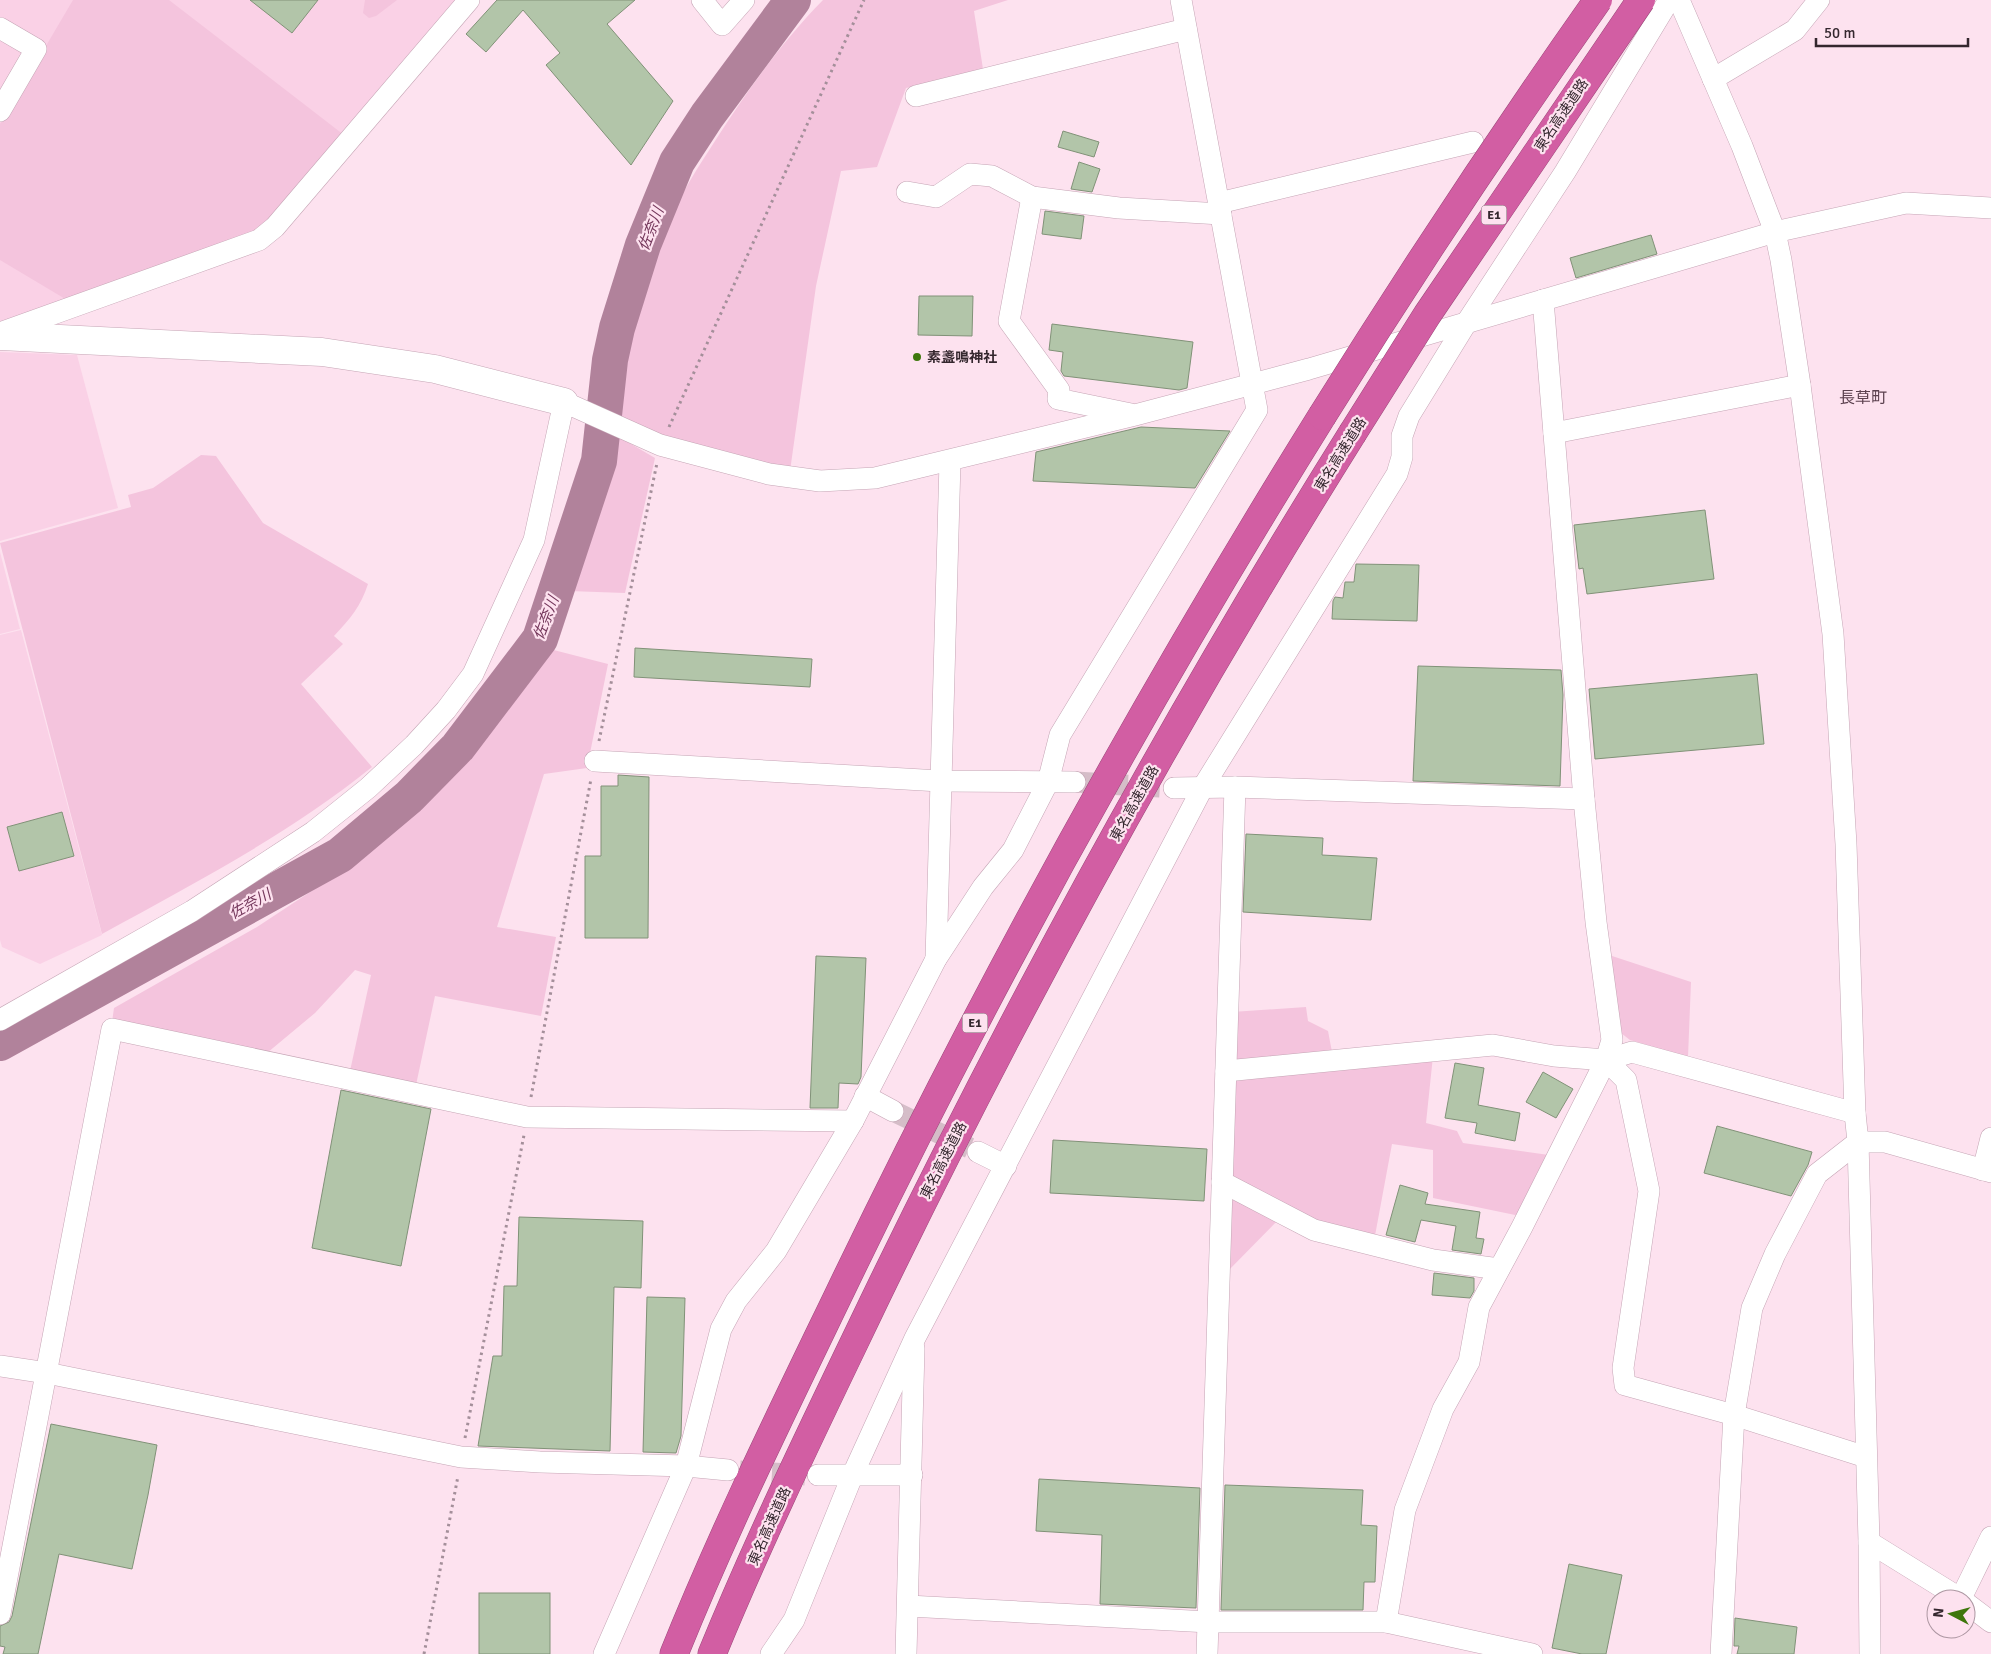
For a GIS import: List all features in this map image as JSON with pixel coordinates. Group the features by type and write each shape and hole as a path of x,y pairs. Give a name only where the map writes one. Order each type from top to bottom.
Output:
{"highway":[{"name":"E1","path":"674,1654 773,1430 908,1150 1036,906 1254,524 1401,289 1537,86 1598,0"},
{"name":"東名高速道路","path":"712,1654 805,1444 944,1158 1068,924 1178,723 1284,543 1432,307 1641,0"}],"street":[{"path":"0,335 259,240 275,227 469,0"},
{"path":"702,0 722,25 744,0"},
{"path":"604,1654 686,1466 721,1329 736,1301 776,1251 853,1121 936,959 983,887 1013,850 1048,782 1060,735 1257,410 1256,394 1251,383 1181,0"},
{"path":"771,1654 794,1620 853,1474 915,1338 1203,787 1397,474 1402,457 1402,436 1409,416 1465,324 1565,172 1668,0"},
{"path":"1679,0 1742,146 1775,232 1800,385 1833,634 1846,844 1855,1113 1858,1142 1869,1542 1870,1654"},
{"path":"1713,79 1795,30 1819,0"},
{"path":"0,28 36,49 0,111"},
{"path":"916,96 1186,29"},
{"path":"907,192 936,197 970,174 992,176 1032,197 1119,208 1220,208 1473,142"},
{"path":"1032,197 1009,321 1059,390 1058,399 1135,415"},
{"path":"0,335 322,352 435,369 564,402 660,444 769,474 820,481 875,478 950,462 1309,369 1775,232 1906,203 1991,208"},
{"path":"1386,1622 1405,1510 1443,1409 1469,1362 1479,1306 1606,1060 1612,1040 1596,922 1584,798 1543,300"},
{"path":"1554,433 1800,385"},
{"path":"0,1020 192,911 313,832 368,788 414,746 446,710 473,674 534,540 564,402"},
{"path":"936,959 950,462"},
{"path":"595,761 940,781 1075,782"},
{"path":"1174,788 1235,787 1584,798"},
{"path":"1208,1654 1235,787"},
{"path":"0,1614 112,1029 528,1117 853,1121"},
{"path":"1226,1071 1494,1045 1554,1056 1606,1060 1632,1052 1855,1113"},
{"path":"1606,1060 1626,1080 1649,1191 1623,1368 1625,1385 1734,1415 1866,1457"},
{"path":"865,1096 893,1110"},
{"path":"1721,1654 1734,1415 1752,1308 1775,1254 1818,1174 1858,1142 1886,1142 1987,1171 1991,1138"},
{"path":"978,1152 1006,1166"},
{"path":"1222,1182 1314,1230 1433,1260 1499,1269"},
{"path":"906,1654 915,1338"},
{"path":"0,1366 47,1373 462,1457 540,1462 686,1466 728,1470"},
{"path":"818,1475 912,1475"},
{"path":"1966,1589 1991,1537"},
{"path":"1869,1542 1945,1589"},
{"path":"908,1606 1208,1622 1386,1622 1532,1654"},
{"path":"1976,1610 1991,1622"}],"path":[{"path":"424,1654 595,761 660,444 864,0"}],"shaded area":[{"path":"0,0 461,0 263,234 0,326 0,120 42,46 0,21"},
{"path":"73,0 169,0 344,135 260,232 67,300 0,260 0,124"},
{"path":"365,0 397,0 376,16 369,18 363,13"},
{"path":"823,0 1008,0 974,11 983,69 906,88 877,167 841,171 816,286 790,471 662,440 616,413 625,364 644,291 679,200 727,122 752,86 793,33"},
{"path":"0,37 18,46 22,55 0,92"},
{"path":"0,352 77,355 118,508 0,541"},
{"path":"614,434 655,458 625,593 569,591"},
{"path":"201,455 216,456 263,523 368,584 354,612 334,636 343,644 301,684 372,767 340,792 274,836 207,876 102,934 0,543 131,507 128,495 153,488"},
{"path":"0,552 20,629 0,634"},
{"path":"21,630 102,935 40,964 2,947 0,940 0,635"},
{"path":"542,647 608,664 587,768 544,774 497,927 556,937 541,1016 435,996 416,1085 350,1071 371,975 355,970 315,1013 267,1053 112,1022 114,1008 257,927 351,865 412,810 472,747"},
{"path":"1606,954 1691,982 1688,1057 1630,1040 1621,1033"},
{"path":"1306,1007 1308,1021 1328,1031 1332,1052 1231,1065 1232,1012"},
{"path":"1433,1056 1426,1123 1457,1131 1463,1143 1549,1155 1520,1216 1433,1198 1433,1150 1392,1144 1374,1241 1316,1226 1229,1181 1231,1077"},
{"path":"1229,1189 1280,1218 1226,1273"}],"building":[{"path":"250,0 318,0 292,33"},
{"path":"497,0 635,0 607,24 673,101 631,165 546,65 560,53 523,10 486,52 466,34"},
{"path":"1063,131 1099,142 1094,157 1058,147"},
{"path":"1079,162 1100,169 1092,192 1071,189"},
{"path":"1045,211 1084,216 1081,239 1042,234"},
{"path":"1651,235 1657,254 1576,278 1570,258"},
{"path":"919,296 973,296 972,336 918,335"},
{"path":"1052,324 1193,342 1187,388 1179,390 1064,376 1061,371 1063,352 1049,350"},
{"path":"1141,427 1230,431 1195,488 1033,481 1036,452"},
{"path":"1705,510 1714,579 1587,594 1583,568 1579,569 1574,525"},
{"path":"1356,564 1419,565 1417,621 1332,619 1333,601 1335,597 1343,598 1345,582 1354,582"},
{"path":"635,648 812,659 810,687 634,677"},
{"path":"1418,666 1561,670 1563,695 1560,786 1413,781"},
{"path":"1757,674 1764,744 1595,759 1589,689"},
{"path":"618,775 649,777 648,938 585,938 585,856 601,856 601,786 618,786"},
{"path":"62,812 74,856 19,871 7,827"},
{"path":"1246,834 1323,838 1322,855 1377,858 1371,920 1243,912"},
{"path":"816,956 866,958 861,1077 858,1084 839,1083 838,1108 810,1108"},
{"path":"1455,1063 1484,1068 1478,1105 1520,1113 1515,1141 1475,1133 1477,1123 1445,1118"},
{"path":"1543,1072 1573,1089 1556,1118 1526,1102"},
{"path":"341,1090 431,1109 401,1266 312,1248"},
{"path":"1717,1126 1812,1152 1808,1165 1791,1196 1704,1173"},
{"path":"1053,1140 1207,1149 1204,1201 1050,1193"},
{"path":"1400,1185 1428,1193 1425,1204 1480,1212 1476,1238 1484,1239 1481,1254 1452,1250 1456,1226 1421,1220 1415,1242 1386,1235"},
{"path":"519,1217 643,1221 641,1288 614,1287 610,1451 478,1446 493,1356 502,1356 504,1286 517,1286"},
{"path":"1434,1273 1474,1278 1474,1291 1470,1298 1432,1295"},
{"path":"647,1297 685,1298 681,1436 676,1453 643,1452"},
{"path":"51,1424 157,1445 148,1495 132,1569 59,1554 38,1654 3,1654 5,1647 0,1646 0,1626 9,1622 12,1616"},
{"path":"1039,1479 1200,1488 1196,1608 1100,1604 1102,1535 1036,1531"},
{"path":"1225,1485 1363,1490 1361,1525 1377,1526 1375,1582 1364,1582 1363,1610 1221,1610"},
{"path":"1569,1564 1622,1575 1606,1654 1582,1654 1552,1648"},
{"path":"479,1593 550,1593 550,1654 479,1654"},
{"path":"1735,1618 1797,1627 1794,1654 1737,1654 1739,1646 1734,1646"}],"waterway":[{"name":"佐奈川","path":"0,1043 340,855 409,797 458,747 540,639 599,461 610,360 617,328 643,245 677,162 707,116 793,0"}],"tunnel":[{"path":"1075,782 1174,788"},
{"path":"893,1111 978,1152"},
{"path":"740,1471 805,1475"}],"place":[{"name":"素盞鳴神社","path":"917,357"}],"district":[{"name":"長草町","path":"1863,397"}]}
